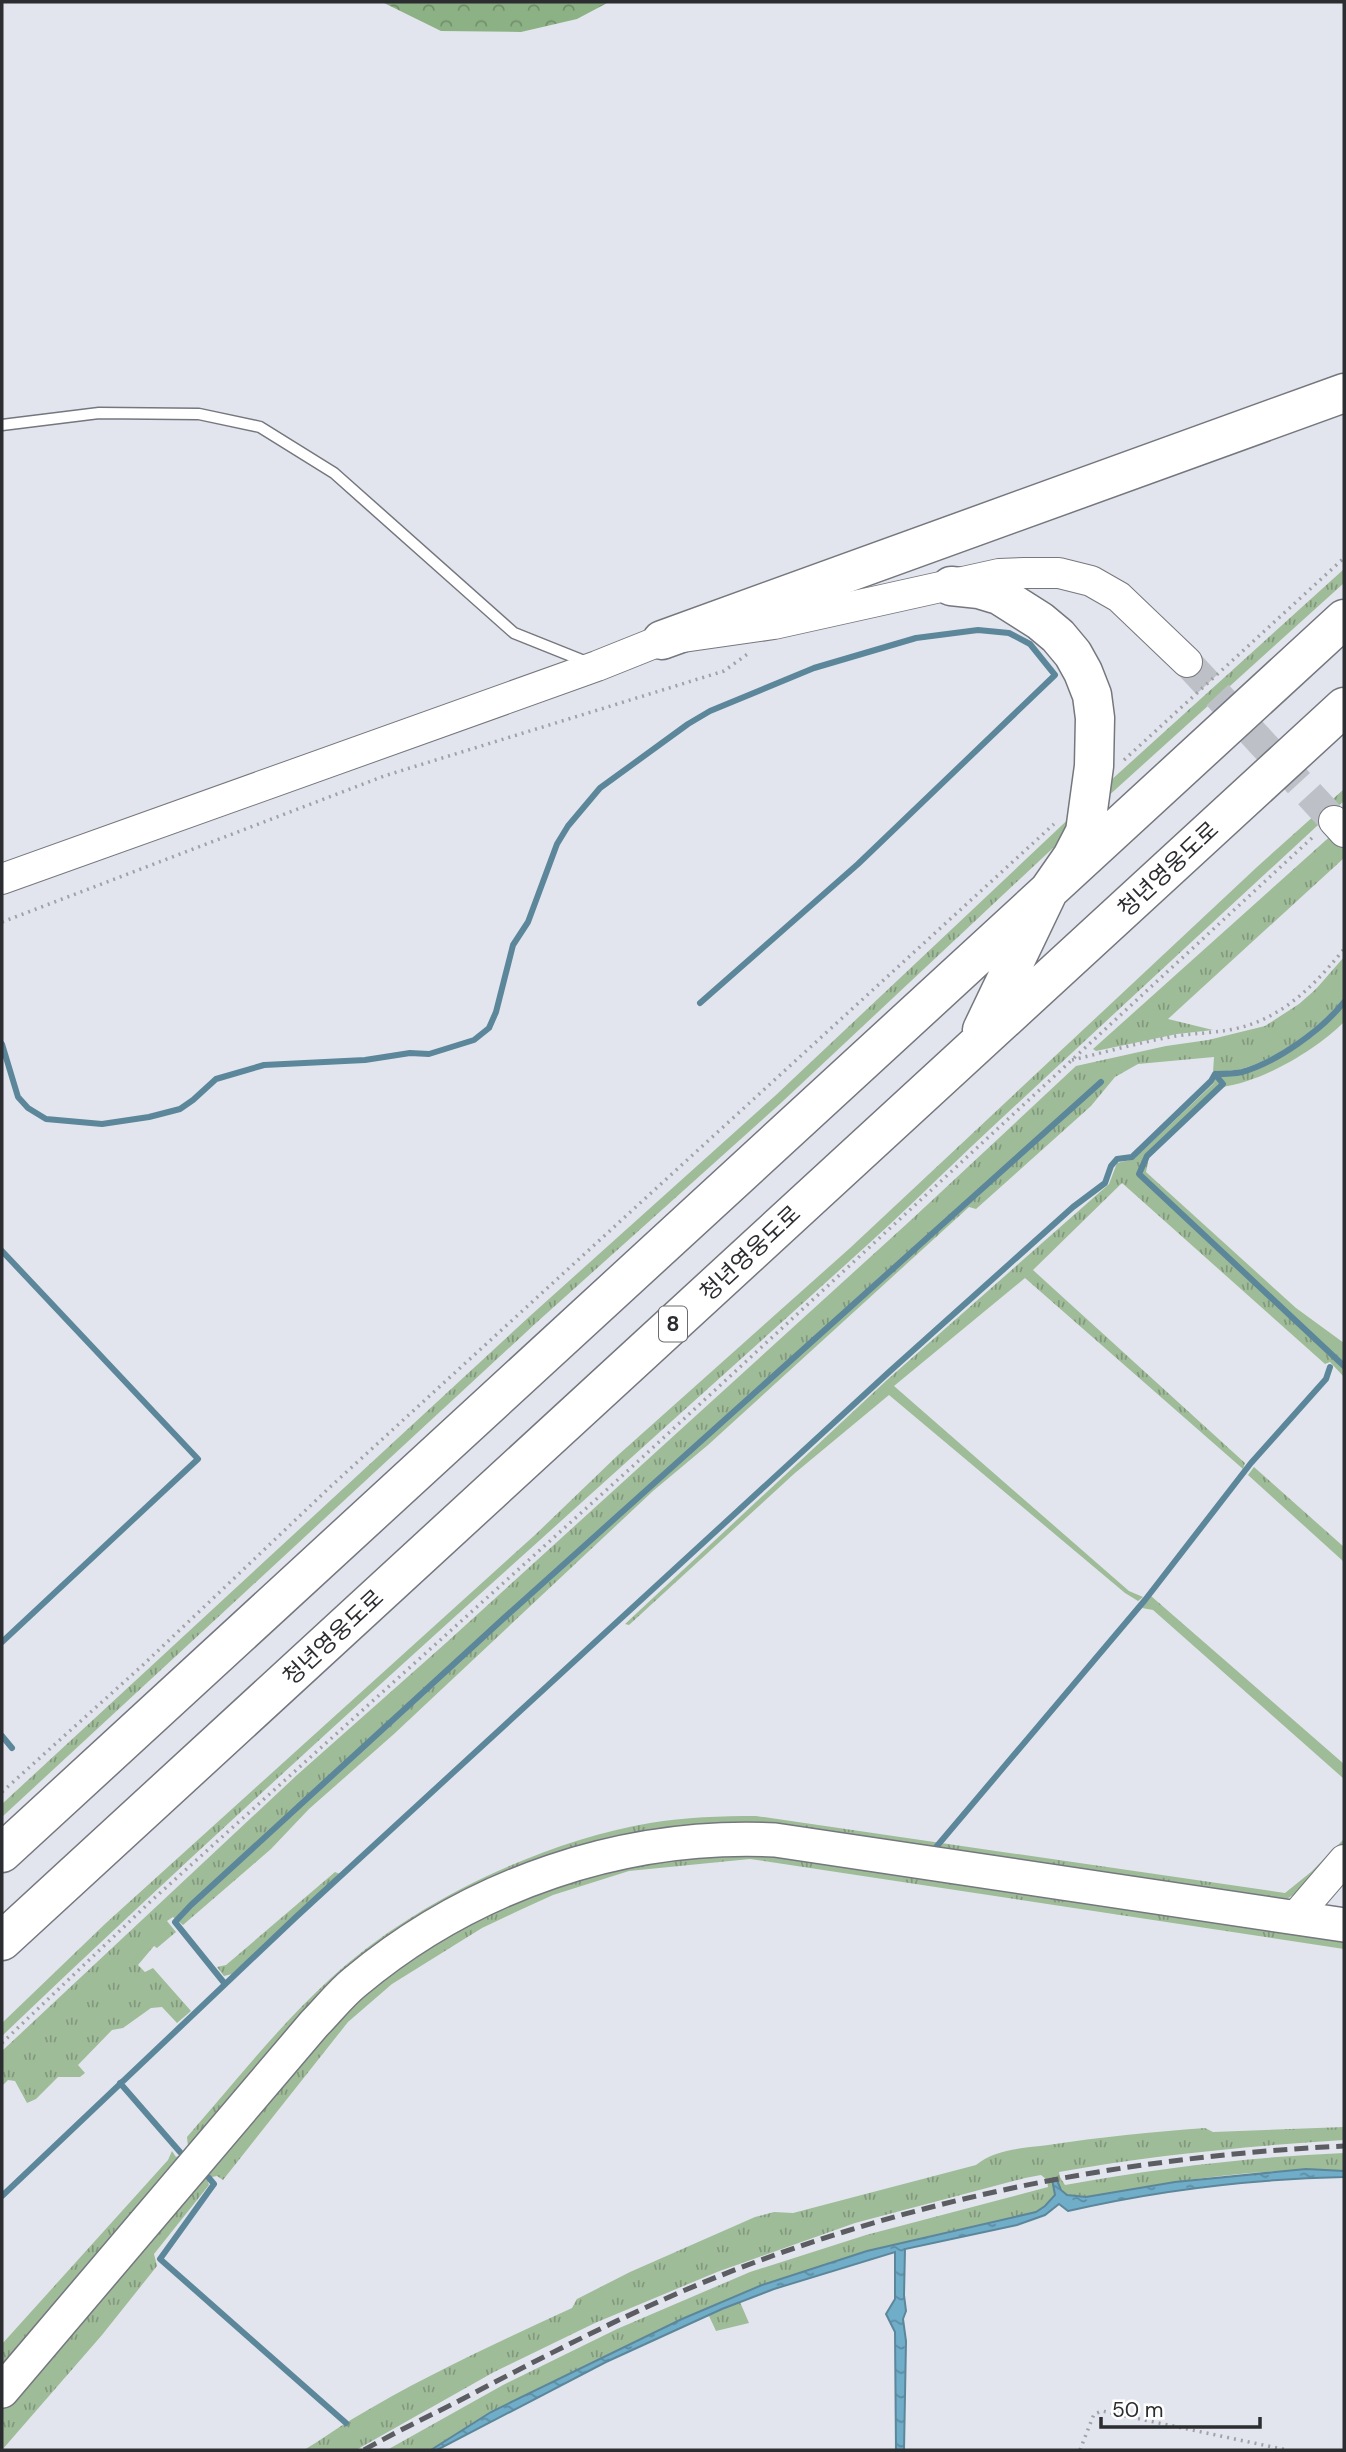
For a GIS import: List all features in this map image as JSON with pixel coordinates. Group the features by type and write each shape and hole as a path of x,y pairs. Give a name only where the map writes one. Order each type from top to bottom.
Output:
{"highway":[{"path":"662,640 1344,393"},
{"path":"951,586 979,589 999,595 1040,621 1073,653 1091,695 1095,718 1094,766 1084,832 1072,857 1049,891 974,1048"},
{"path":"2,1853 1344,619"},
{"name":"청년영웅도로","path":"2,1941 1344,707"}],"main road":[{"path":"2,2391 296,2045 353,1984 435,1925 492,1895 554,1870 608,1854 663,1844 718,1839 775,1839 1344,1925"}],"street":[{"path":"2,879 597,666 662,640 774,624 999,574 1059,573 1091,582 1119,597 1187,662"},
{"path":"1295,1917 1344,1860"}],"lane":[{"path":"2,425 99,413 124,413 199,414 260,427 334,473 514,633 597,666"}],"path":[{"path":"2,1791 144,1664 339,1479 1344,558"},
{"path":"2,922 384,776 724,671 774,633 774,624"},
{"path":"2,2043 150,1902 633,1466 1070,1060 1331,830"},
{"path":"1070,1060 1177,1036 1238,1028 1263,1020 1282,1010 1308,989 1344,949"},
{"path":"1080,2450 1094,2414 1102,2412 1287,2450"}],"green space":[{"path":"382,2 609,2 577,19 521,32 441,31"},
{"path":"1344,569 1344,583 1095,808 1099,791"},
{"path":"1344,789 1344,801 888,1226 319,1741 2,2036 2,2023 106,1923 536,1534 617,1456 850,1248"},
{"path":"1077,811 1069,833 782,1102 536,1323 2,1817 2,1804 530,1316 776,1095"},
{"path":"1335,832 1344,845 1344,858 1168,1019 1213,1030 1177,1034 1096,1051 1093,1049"},
{"path":"1344,957 1344,998 1324,1020 1298,1041 1269,1058 1241,1069 1213,1072 1214,1057 1138,1064 1115,1077 1091,1106 976,1209 969,1207 708,1445 653,1491 394,1734 309,1809 271,1849 183,1925 173,1917 167,1921 176,1932 157,1948 154,1946 138,1965 145,1972 153,1968 191,2011 177,2023 162,2007 151,2008 123,2028 112,2030 78,2065 85,2073 80,2077 58,2077 36,2099 27,2103 15,2081 8,2080 2,2086 2,2051 297,1775 911,1220 1076,1066 1265,1026 1299,1004"},
{"path":"1344,1005 1344,1022 1304,1054 1254,1079 1222,1087 1225,1084 1218,1076 1253,1069 1288,1053 1319,1031"},
{"path":"1216,1078 1220,1084 1146,1155 1137,1174 1344,1369 1344,1377 1330,1362 1325,1364 1122,1183 1033,1270 1245,1463 1243,1469 1025,1278 894,1386 1129,1591 1143,1597 1138,1601 1125,1593 889,1395 795,1473 629,1625 625,1624 887,1380 1109,1184 1117,1163 1134,1159 1213,1084"},
{"path":"1149,1157 1146,1172 1296,1308 1344,1343 1344,1363 1141,1173"},
{"path":"1254,1467 1344,1547 1344,1562 1248,1475"},
{"path":"1151,1596 1344,1764 1344,1779 1153,1610 1142,1608"},
{"path":"756,1816 1285,1893 1344,1839 1344,1850 1311,1883 1281,1903 749,1827 412,1928 2,2377 2,2344 168,2160 172,2151 176,2157 182,2154 188,2147 187,2137 274,2036 311,1997 363,1951 438,1901 522,1861 565,1845 608,1832 663,1821"},
{"path":"739,1852 1344,1937 1344,1949 750,1859 629,1871 553,1895 482,1928 392,1984 348,2022 223,2180 217,2176 207,2178 209,2185 154,2254 157,2266 102,2335 2,2450 2,2405 349,2006 399,1968 455,1932 540,1892 635,1862"},
{"path":"335,1872 340,1874 232,1974 224,1976 217,1967 226,1965"},
{"path":"1344,2127 1344,2140 1201,2152 1059,2172 1065,2185 1204,2164 1344,2153 1344,2171 1302,2170 1238,2174 1089,2197 1066,2194 1056,2178 1053,2179 1055,2195 1036,2212 867,2251 762,2285 682,2319 491,2412 431,2450 387,2450 503,2385 617,2329 750,2272 866,2235 1048,2187 1047,2180 1041,2175 1025,2178 855,2223 717,2272 595,2323 494,2372 356,2450 304,2450 407,2388 572,2308 577,2299 630,2272 755,2217 774,2212 793,2213 976,2165 1001,2152 1020,2148 1205,2128 1213,2132"},
{"path":"740,2302 749,2323 716,2331 709,2316 705,2317"}],"water":[{"path":"1306,2169 1344,2171 1344,2177 1205,2187 1068,2211 1059,2204 1045,2215 1017,2225 905,2249 904,2450 896,2450 895,2332 886,2314 895,2299 895,2252 774,2289 722,2309 606,2362 437,2450 431,2450 491,2412 682,2319 762,2285 867,2251 1036,2212 1055,2195 1052,2179 1056,2178 1061,2190 1067,2195 1086,2197 1175,2182"}],"waterway":[{"path":"2,1044 18,1097 28,1108 46,1119 102,1124 180,1109 216,1079 264,1065 365,1060 410,1053 429,1054 474,1040 489,1028 496,1012 513,945 528,922 557,844 568,826 600,788 688,724 710,711 814,668 916,638 978,630 1009,633 1030,644 1055,675 858,864 700,1003"},
{"path":"2,2196 296,1917 889,1372 1073,1207 1105,1183 1111,1166 1117,1159 1132,1157 1211,1081 1215,1074 1242,1072 1270,1061 1298,1044 1344,1002"},
{"path":"1215,1074 1223,1084 1147,1156 1139,1174 1344,1366"},
{"path":"225,1984 175,1922 191,1905 504,1618 1101,1082"},
{"path":"2,1251 198,1459 2,1642"},
{"path":"937,1846 1145,1600 1251,1463 1326,1379 1330,1367"},
{"path":"2,1736 12,1748"},
{"path":"120,2083 180,2152"},
{"path":"209,2178 214,2184 160,2259 346,2423"}],"tunnel":[{"path":"1187,662 1334,821"}],"railway":[{"path":"364,2450 650,2305 756,2262 837,2234 1003,2190 1088,2174 1173,2161 1344,2146"}]}
